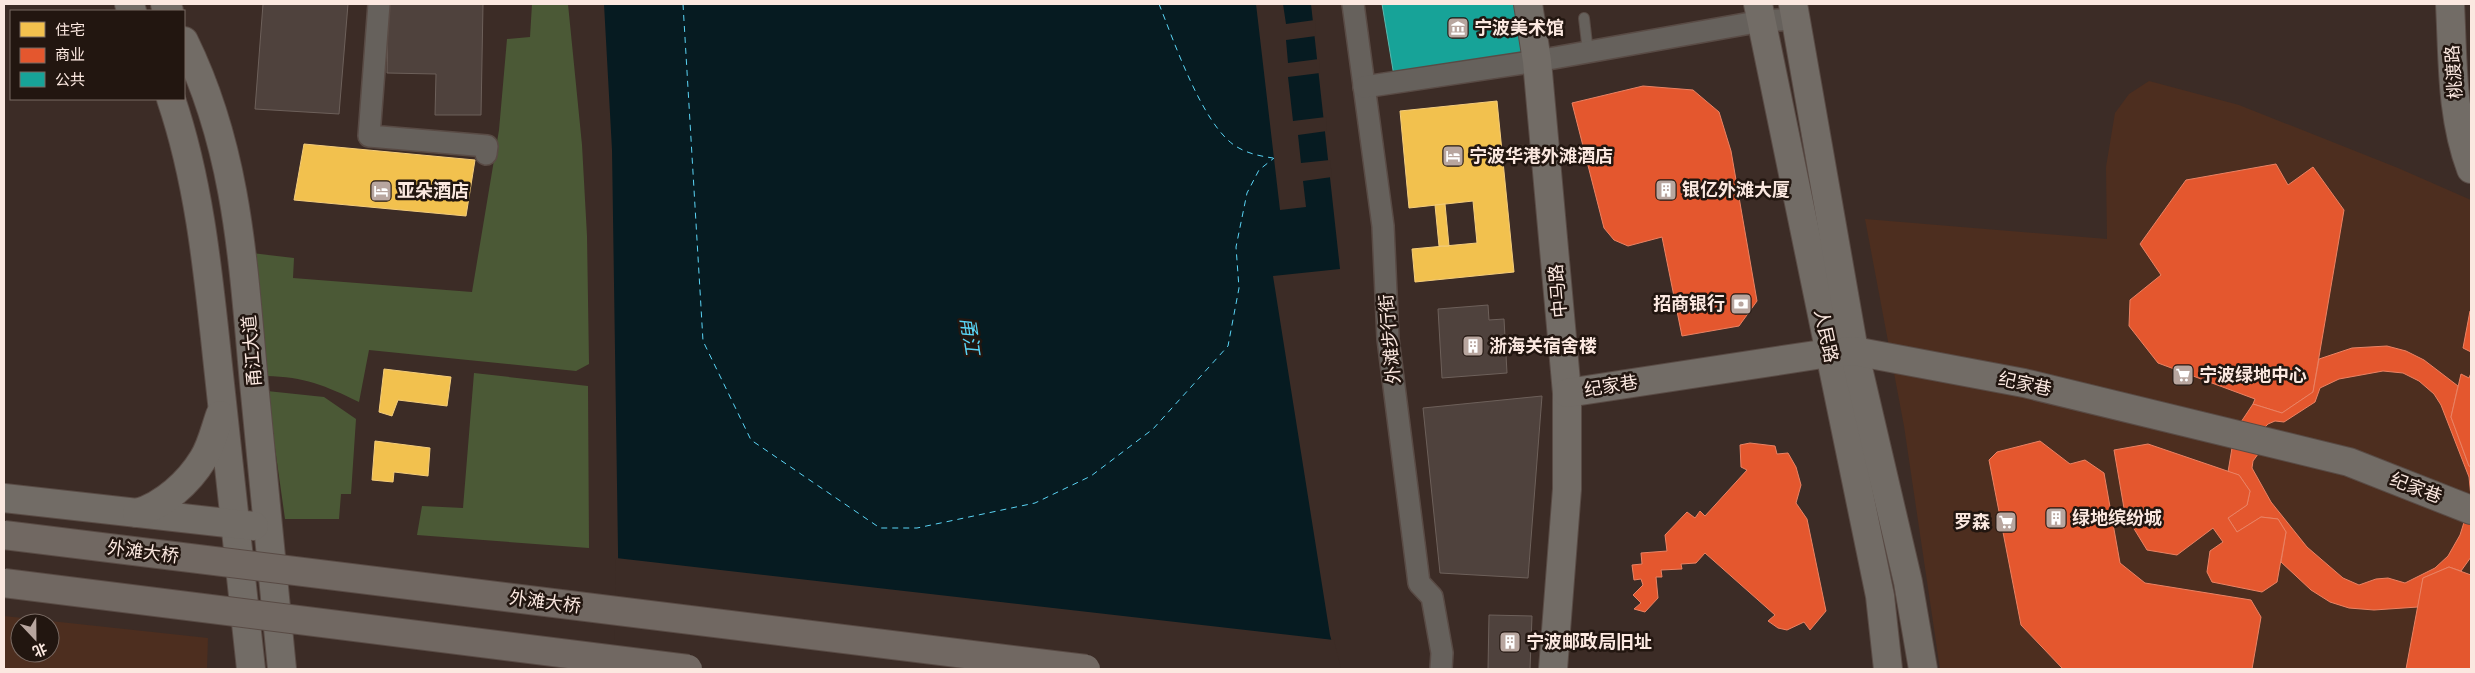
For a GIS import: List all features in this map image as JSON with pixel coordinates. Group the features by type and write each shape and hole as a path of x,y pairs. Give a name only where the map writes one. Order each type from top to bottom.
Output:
{"main road":[{"name":"外滩大桥","path":"4,535 1086,669"},
{"path":"4,583 688,669"}],"street":[{"path":"379,4 369,136 487,146 486,154"},
{"name":"外滩步行街","path":"1353,4 1383,226 1388,339 1419,583 1432,597 1442,653 1441,669"},
{"name":"中马路","path":"1528,4 1537,62 1567,393 1567,490 1553,669"},
{"name":"桃渡路","path":"2450,4 2454,90 2461,141 2471,169"},
{"path":"1364,87 1537,62 1760,12 1794,12"},
{"name":"人民路","path":"1760,12 1842,352 1908,582 1923,669"},
{"name":"人民路","path":"1794,12 1842,352 1880,596 1888,669"},
{"name":"甬江大道","path":"185,43 198,70 219,127 240,226 282,669"},
{"name":"甬江大道","path":"171,100 182,131 198,210 209,284 251,669"},
{"name":"纪家巷","path":"1567,393 1842,352 2024,383 2349,462 2471,510"},
{"path":"137,513 147,510 188,479 204,458 222,409"},
{"path":"4,498 236,525 268,527"}],"lane":[{"path":"1584,18 1588,52"}],"shaded area":[{"name":"宁波绿地中心","path":"2149,81 2239,105 2398,168 2471,200 2471,669 1940,669 1904,426 1865,219 2107,239 2106,167 2115,113 2129,94"},
{"path":"4,616 10,617 10,663 60,663 60,622 208,638 207,669 4,669"}],"green space":[{"path":"532,4 568,4 582,145 587,236 589,364 576,371 369,350 359,402 314,383 292,378 266,376 251,253 294,258 293,278 472,292 499,130 507,39 530,37"},
{"path":"474,373 588,386 589,548 417,535 422,506 463,508"},
{"path":"267,391 324,397 356,419 351,494 341,494 339,519 285,519"}],"water":[{"name":"甬江","path":"604,4 1311,4 1340,269 1273,276 1330,635 1339,669 619,618 612,150"}],"pier":[{"path":"1256,4 1283,4 1286,24 1315,20 1316,36 1286,40 1288,63 1319,59 1320,73 1288,77 1293,121 1326,117 1327,131 1298,135 1301,163 1330,160 1332,177 1303,181 1306,207 1280,210"},
{"path":"616,558 1334,640 1341,669 614,669"}],"building: 住宅":[{"name":"宁波华港外滩酒店","path":"1497,101 1514,272 1415,282 1412,249 1477,243 1473,201 1409,208 1400,111"},
{"path":"304,144 475,160 466,216 294,200"},
{"path":"1445,204 1449,246 1439,246 1435,205"},
{"path":"384,369 451,377 447,406 398,400 392,416 379,412"},
{"path":"375,441 430,448 428,476 394,472 393,482 372,480"}],"building: 商业":[{"name":"银亿外滩大厦","path":"1643,86 1693,90 1719,112 1731,151 1757,301 1739,326 1682,336 1662,237 1628,246 1614,240 1604,228 1572,103"},
{"path":"2276,164 2288,185 2313,167 2344,210 2313,392 2282,413 2253,404 2255,399 2158,363 2129,326 2130,300 2161,275 2140,244 2186,180"},
{"path":"2471,311 2471,352 2463,348"},
{"path":"2387,346 2406,351 2424,360 2458,386 2451,417 2471,467 2471,497 2469,477 2441,405 2434,394 2419,381 2403,373 2383,371 2339,379 2320,388 2315,402 2284,422 2275,421 2265,427 2261,450 2253,461 2252,468 2271,502 2307,547 2343,578 2359,585 2376,579 2388,578 2405,583 2435,568 2448,556 2460,535 2471,500 2471,557 2461,571 2449,567 2423,578 2418,607 2374,610 2349,608 2330,602 2311,590 2281,562 2286,532 2278,519 2261,517 2237,532 2228,518 2247,505 2250,491 2239,475 2228,472 2233,442 2241,422 2253,404 2282,413 2313,392 2319,359 2352,348"},
{"path":"2471,373 2471,467 2451,417 2461,374 2469,378"},
{"name":"绿地缤纷城","path":"2040,441 2070,464 2085,460 2104,473 2120,563 2145,583 2251,600 2261,617 2252,669 2063,669 2021,625 1989,460 1997,452"},
{"path":"1750,443 1775,446 1777,454 1788,453 1796,467 1801,485 1796,503 1807,519 1826,611 1810,630 1804,622 1787,630 1778,628 1768,621 1775,615 1705,553 1696,563 1681,564 1682,569 1661,570 1662,577 1656,577 1658,598 1645,612 1634,609 1641,603 1633,595 1643,585 1641,579 1634,580 1632,565 1642,564 1641,553 1667,551 1665,535 1687,512 1695,518 1700,511 1705,516 1747,470 1741,467 1740,445"},
{"path":"2148,444 2239,475 2250,491 2247,505 2228,518 2237,532 2261,517 2278,519 2286,532 2277,582 2262,592 2212,582 2207,572 2210,551 2223,542 2213,528 2177,555 2147,550 2125,514 2114,450"},
{"path":"2449,567 2471,575 2471,669 2406,669 2423,578"}],"building: 公共":[{"name":"宁波美术馆","path":"1382,4 1525,4 1533,53 1394,76"}],"building: 其他":[{"path":"263,4 348,4 339,114 255,109"},
{"path":"388,4 483,4 481,115 435,115 436,74 387,73"},
{"name":"浙海关宿舍楼","path":"1488,305 1489,320 1504,319 1507,373 1442,378 1438,309"},
{"path":"1542,396 1528,578 1440,573 1423,408"},
{"name":"宁波邮政局旧址","path":"1489,615 1532,616 1530,669 1488,669"}],"ferry route":[{"path":"683,4 703,341 751,440 880,528 917,528 1035,503 1091,476 1153,429 1228,346 1239,288 1236,247 1247,193 1259,170 1274,158"},
{"path":"1159,4 1191,82 1201,103 1213,121 1225,137 1237,147 1273,158"}],"place":[{"name":"宁波美术馆","path":"1458,28"},
{"name":"宁波华港外滩酒店","path":"1453,156"},
{"name":"银亿外滩大厦","path":"1666,190"},
{"name":"亚朵酒店","path":"381,191"},
{"name":"招商银行","path":"1741,304"},
{"name":"浙海关宿舍楼","path":"1473,346"},
{"name":"宁波绿地中心","path":"2183,375"},
{"name":"绿地缤纷城","path":"2056,518"},
{"name":"罗森","path":"2006,522"},
{"name":"宁波邮政局旧址","path":"1510,642"}]}
